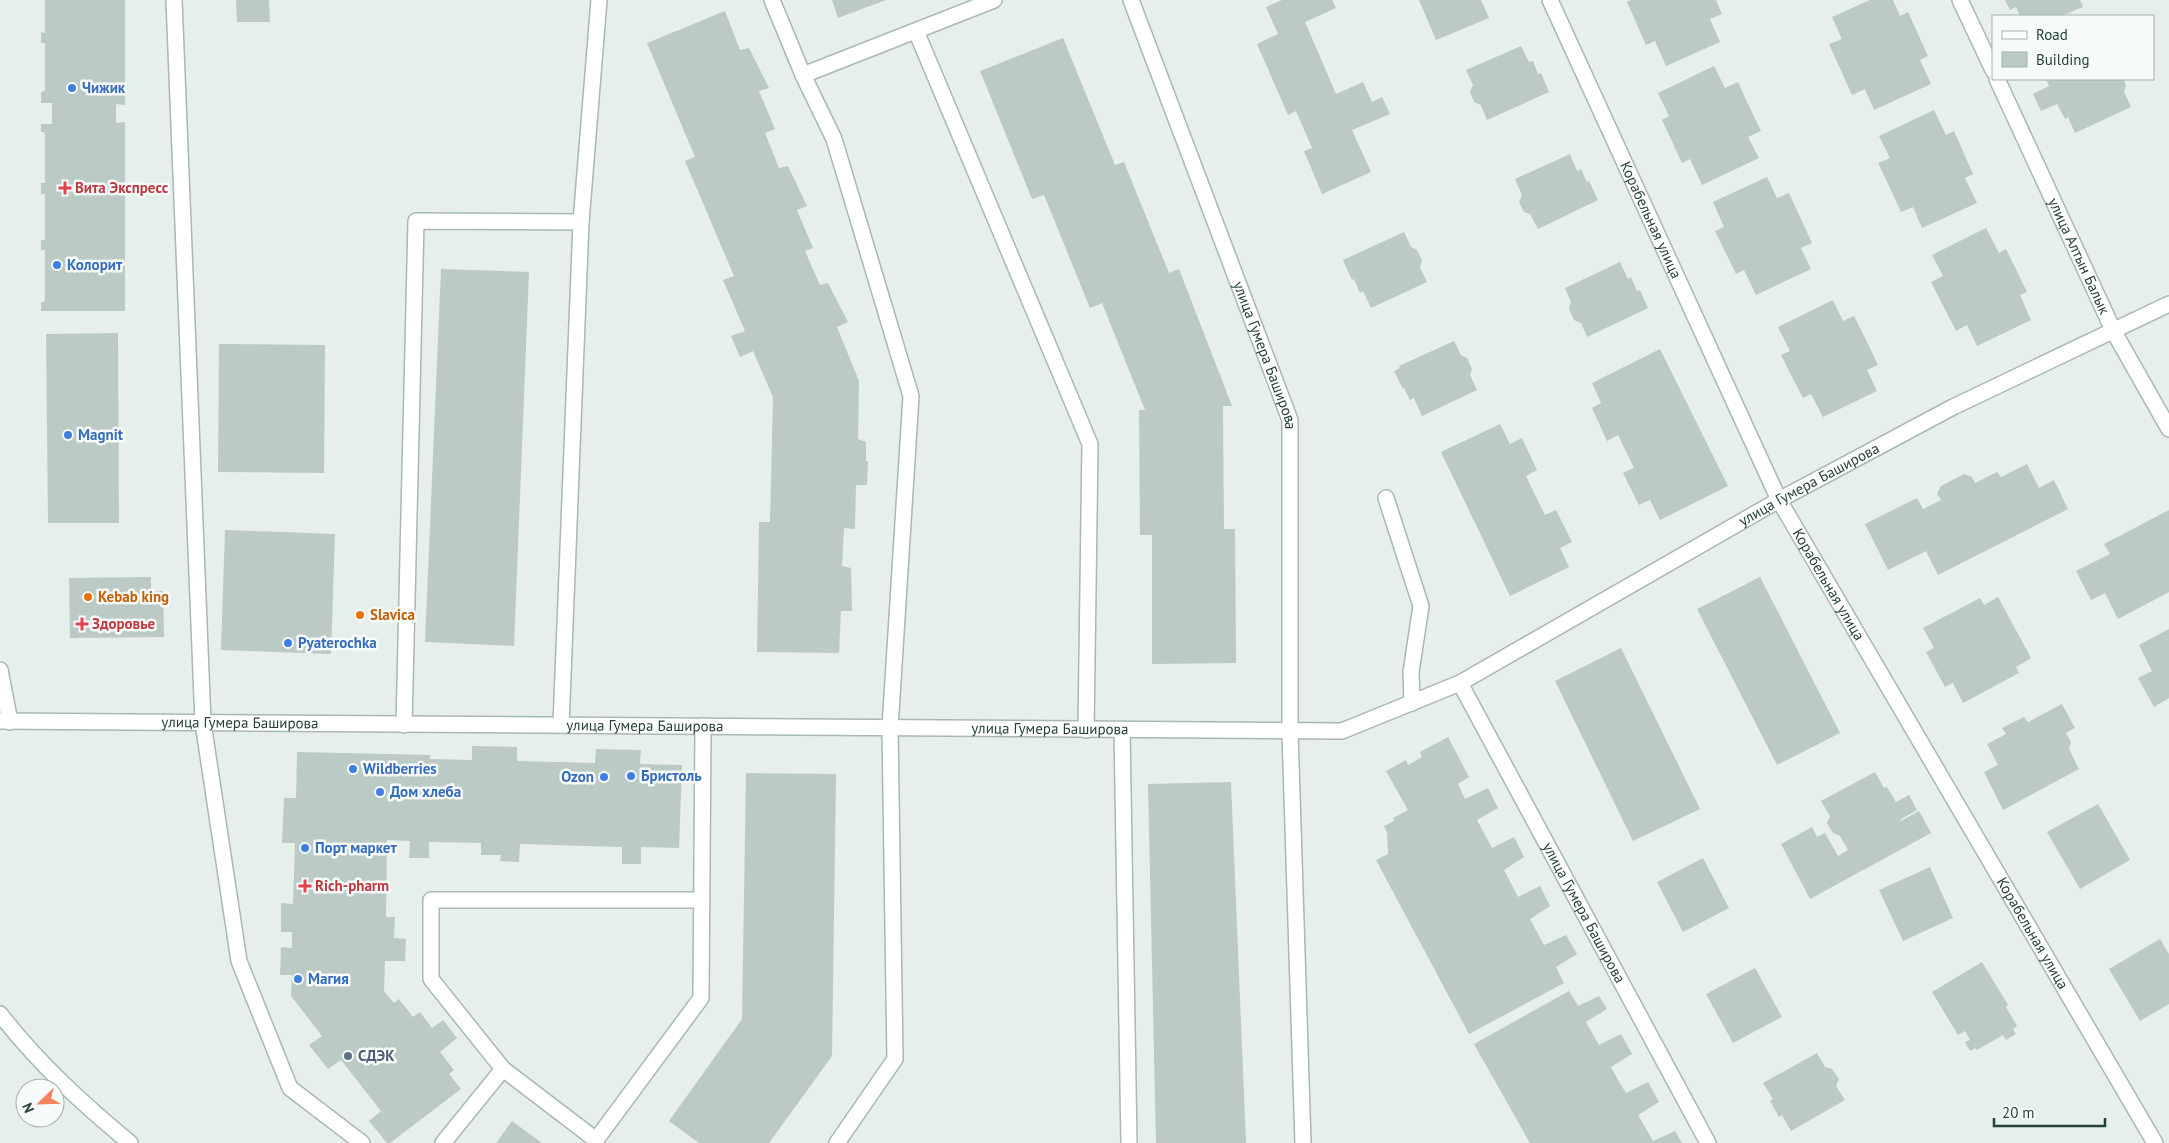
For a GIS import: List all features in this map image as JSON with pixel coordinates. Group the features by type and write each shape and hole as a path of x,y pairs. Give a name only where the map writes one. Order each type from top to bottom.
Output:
{"street":[{"path":"174,0 203,723 239,961 290,1088 362,1143"},
{"path":"561,725 581,222 599,0"},
{"path":"772,0 803,75 834,139 911,396 890,728 895,1059 837,1143"},
{"name":"улица Гумера Баширова","path":"1131,0 1290,420 1290,732"},
{"name":"Корабельная улица","path":"1550,0 1779,500 2154,1143"},
{"path":"1960,0 1992,68"},
{"path":"803,75 985,2"},
{"path":"916,31 1090,444 1086,730"},
{"name":"улица Алтын Балык","path":"1997,80 2114,332 2169,429"},
{"path":"404,724 416,221 581,222"},
{"name":"улица Гумера Баширова","path":"5,721 1342,731 1460,683 1779,500 1953,407 2114,332 2169,304"},
{"path":"1386,498 1421,606 1411,672 1412,703"},
{"path":"0,670 5,721"},
{"name":"улица Гумера Баширова","path":"1460,683 1708,1143"},
{"path":"702,900 431,900 431,979 503,1070 596,1140 701,998 702,900 703,726"},
{"path":"1122,730 1129,1143"},
{"path":"1290,732 1303,1143"},
{"path":"0,1014 25,1046 72,1094 130,1143"},
{"path":"443,1143 503,1070"}],"building":[{"path":"45,0 125,0 125,105 116,104 116,123 125,122 125,311 41,311 41,302 44,302 45,298 45,250 41,250 41,240 45,240 45,194 41,194 41,183 45,183 45,135 44,132 41,132 41,124 52,124 52,103 41,103 41,93 45,90 45,43 41,43 41,32 45,33"},
{"path":"236,0 269,0 270,22 237,22"},
{"path":"832,0 886,0 838,18"},
{"path":"1282,0 1332,0 1336,8 1305,22 1336,94 1363,82 1372,102 1382,97 1390,114 1352,130 1371,172 1322,194 1304,151 1312,148 1296,111 1288,115 1257,44 1278,34 1266,7"},
{"path":"1419,0 1481,0 1489,18 1436,40"},
{"path":"1631,0 1716,0 1722,14 1710,19 1720,42 1666,66 1655,41 1646,45 1627,2"},
{"path":"1870,0 1893,0 1900,16 1908,12 1928,56 1920,60 1931,84 1874,110 1865,89 1852,95 1829,44 1842,39 1832,17"},
{"path":"2005,0 2080,0 2083,7 2064,15 2020,15 2016,7 2010,10"},
{"path":"725,11 740,50 749,48 769,88 759,91 775,129 765,133 779,168 788,166 807,206 797,210 813,248 805,251 820,285 828,283 848,322 837,327 859,381 858,439 866,442 866,461 868,461 867,485 856,485 855,529 844,528 842,566 851,568 852,611 841,611 839,653 757,652 759,522 770,522 773,397 753,351 740,357 731,336 745,331 723,280 734,276 685,161 695,157 647,43"},
{"path":"1063,38 1115,165 1124,162 1169,273 1179,269 1232,406 1223,406 1224,529 1235,529 1236,663 1152,664 1152,535 1140,535 1139,410 1145,410 1102,303 1090,308 1044,195 1032,199 980,71"},
{"path":"1521,46 1529,62 1533,61 1538,74 1541,73 1549,92 1487,120 1481,105 1474,102 1470,92 1473,85 1466,70"},
{"path":"1714,66 1725,88 1738,82 1761,131 1748,137 1759,158 1702,185 1690,159 1682,163 1662,120 1669,116 1658,93"},
{"path":"2046,80 2124,80 2126,85 2124,92 2131,107 2075,133 2068,117 2065,119 2057,104 2041,111 2033,94 2049,86"},
{"path":"1934,110 1946,135 1954,131 1973,174 1965,178 1977,203 1922,228 1913,207 1901,212 1878,163 1890,158 1879,136"},
{"path":"1570,154 1577,171 1581,169 1598,200 1538,229 1530,214 1524,212 1519,202 1522,195 1515,179"},
{"path":"1767,177 1777,198 1789,193 1812,243 1801,248 1811,269 1756,295 1744,270 1736,274 1715,231 1724,227 1713,202"},
{"path":"1986,228 1999,253 2006,249 2027,292 2020,295 2031,320 1977,346 1967,325 1956,331 1931,282 1943,276 1932,255"},
{"path":"1404,232 1411,247 1417,250 1422,260 1420,267 1427,282 1371,308 1363,291 1360,293 1354,279 1352,280 1343,260"},
{"path":"1620,262 1628,279 1631,277 1637,291 1640,290 1648,308 1587,337 1581,323 1574,320 1569,309 1571,302 1565,288"},
{"path":"441,269 529,272 514,646 425,642"},
{"path":"1833,300 1843,321 1854,316 1866,340 1878,365 1867,370 1877,391 1823,417 1811,394 1803,398 1781,355 1790,351 1778,327"},
{"path":"118,333 119,523 48,523 46,334"},
{"path":"1454,341 1461,355 1467,358 1472,369 1470,375 1477,390 1422,416 1414,398 1410,400 1394,371 1400,368 1399,366"},
{"path":"219,344 325,345 324,473 218,472"},
{"path":"1660,349 1728,486 1660,520 1650,500 1639,505 1623,473 1634,468 1618,435 1607,441 1592,408 1601,403 1592,383"},
{"path":"1500,424 1510,444 1522,438 1537,470 1526,476 1535,495 1545,515 1556,510 1572,542 1560,548 1569,567 1510,596 1441,452"},
{"path":"2027,464 2039,488 2054,480 2068,509 1938,575 1926,551 1888,570 1865,524 1917,498 1923,509 1941,500 1937,494 1941,486 1964,474 1972,477 1975,483 1997,472 2001,477"},
{"path":"2169,510 2169,592 2118,619 2105,593 2091,600 2076,571 2110,554 2104,544"},
{"path":"225,530 335,534 331,654 221,650"},
{"path":"151,577 151,591 163,591 164,637 70,638 69,578"},
{"path":"1760,577 1840,733 1777,765 1697,609"},
{"path":"1998,597 2031,658 2016,667 2019,673 1963,703 1953,683 1945,687 1926,652 1934,648 1923,628 1980,598 1984,605"},
{"path":"2169,629 2169,698 2154,707 2138,678 2152,671 2139,645"},
{"path":"1621,648 1700,809 1633,841 1555,681"},
{"path":"2062,704 2075,728 2066,733 2071,742 2069,749 2079,769 2003,810 1984,772 1998,765 1987,744 2006,734 2002,728 2024,717 2028,722"},
{"path":"1448,737 1469,777 1458,784 1465,799 1488,788 1498,808 1477,820 1492,848 1514,837 1524,857 1504,870 1518,897 1540,886 1550,906 1530,919 1544,945 1566,935 1577,954 1556,967 1564,983 1469,1034 1376,860 1388,854 1387,833 1384,826 1394,821 1393,818 1408,810 1386,771 1406,760 1408,765 1422,757 1420,752"},
{"path":"472,746 517,747 517,761 595,763 596,749 641,750 640,764 682,765 679,848 641,847 641,864 622,864 622,847 520,844 519,862 500,861 501,855 481,855 481,843 429,842 429,858 409,858 410,841 387,840 386,917 395,917 394,938 406,939 405,961 385,961 384,991 394,1003 399,999 413,1017 420,1012 432,1028 443,1020 457,1038 440,1052 454,1070 449,1074 461,1089 390,1143 387,1143 369,1121 381,1111 341,1060 328,1069 309,1045 322,1036 291,996 292,975 280,975 281,947 292,948 292,932 281,932 281,903 293,904 295,843 282,843 284,798 296,798 297,752 430,755 430,759 472,760"},
{"path":"1875,772 1884,788 1887,787 1896,802 1909,795 1917,810 1901,819 1901,821 1919,811 1931,833 1810,899 1781,844 1812,827 1817,837 1825,833 1838,856 1848,850 1840,836 1833,833 1827,823 1830,816 1821,801"},
{"path":"746,773 836,774 832,1056 769,1143 699,1143 669,1121 742,1019"},
{"path":"1231,782 1246,1143 1156,1143 1148,784"},
{"path":"2098,804 2130,860 2080,889 2047,832"},
{"path":"1703,858 1729,908 1683,932 1657,882"},
{"path":"1930,867 1953,918 1903,941 1879,890"},
{"path":"2160,939 2169,954 2169,1004 2140,1021 2109,969"},
{"path":"1982,962 2008,1005 2006,1007 2017,1026 2013,1029 2016,1034 2006,1040 2003,1035 1977,1050 1975,1048 1970,1051 1965,1042 1970,1040 1965,1031 1958,1035 1932,992"},
{"path":"1755,968 1782,1017 1733,1043 1706,994"},
{"path":"1569,991 1578,1006 1599,996 1607,1009 1586,1022 1599,1045 1621,1034 1632,1054 1611,1067 1626,1093 1648,1082 1659,1102 1638,1115 1653,1141 1675,1131 1682,1143 1530,1143 1474,1044"},
{"path":"1817,1053 1825,1067 1832,1069 1839,1079 1836,1086 1845,1100 1791,1131 1782,1115 1779,1117 1770,1101 1773,1099 1763,1083"},
{"path":"512,1121 542,1143 496,1143"}],"place":[{"name":"Чижик","path":"72,88"},
{"name":"Вита Экспресс","path":"65,188"},
{"name":"Колорит","path":"57,265"},
{"name":"Magnit","path":"68,435"},
{"name":"Kebab king","path":"88,597"},
{"name":"Slavica","path":"360,615"},
{"name":"Здоровье","path":"82,624"},
{"name":"Pyaterochka","path":"288,643"},
{"name":"Wildberries","path":"353,769"},
{"name":"Бристоль","path":"631,776"},
{"name":"Ozon","path":"604,777"},
{"name":"Дом хлеба","path":"380,792"},
{"name":"Порт маркет","path":"305,848"},
{"name":"Rich-pharm","path":"305,886"},
{"name":"Магия","path":"298,979"},
{"name":"СДЭК","path":"348,1056"}]}
